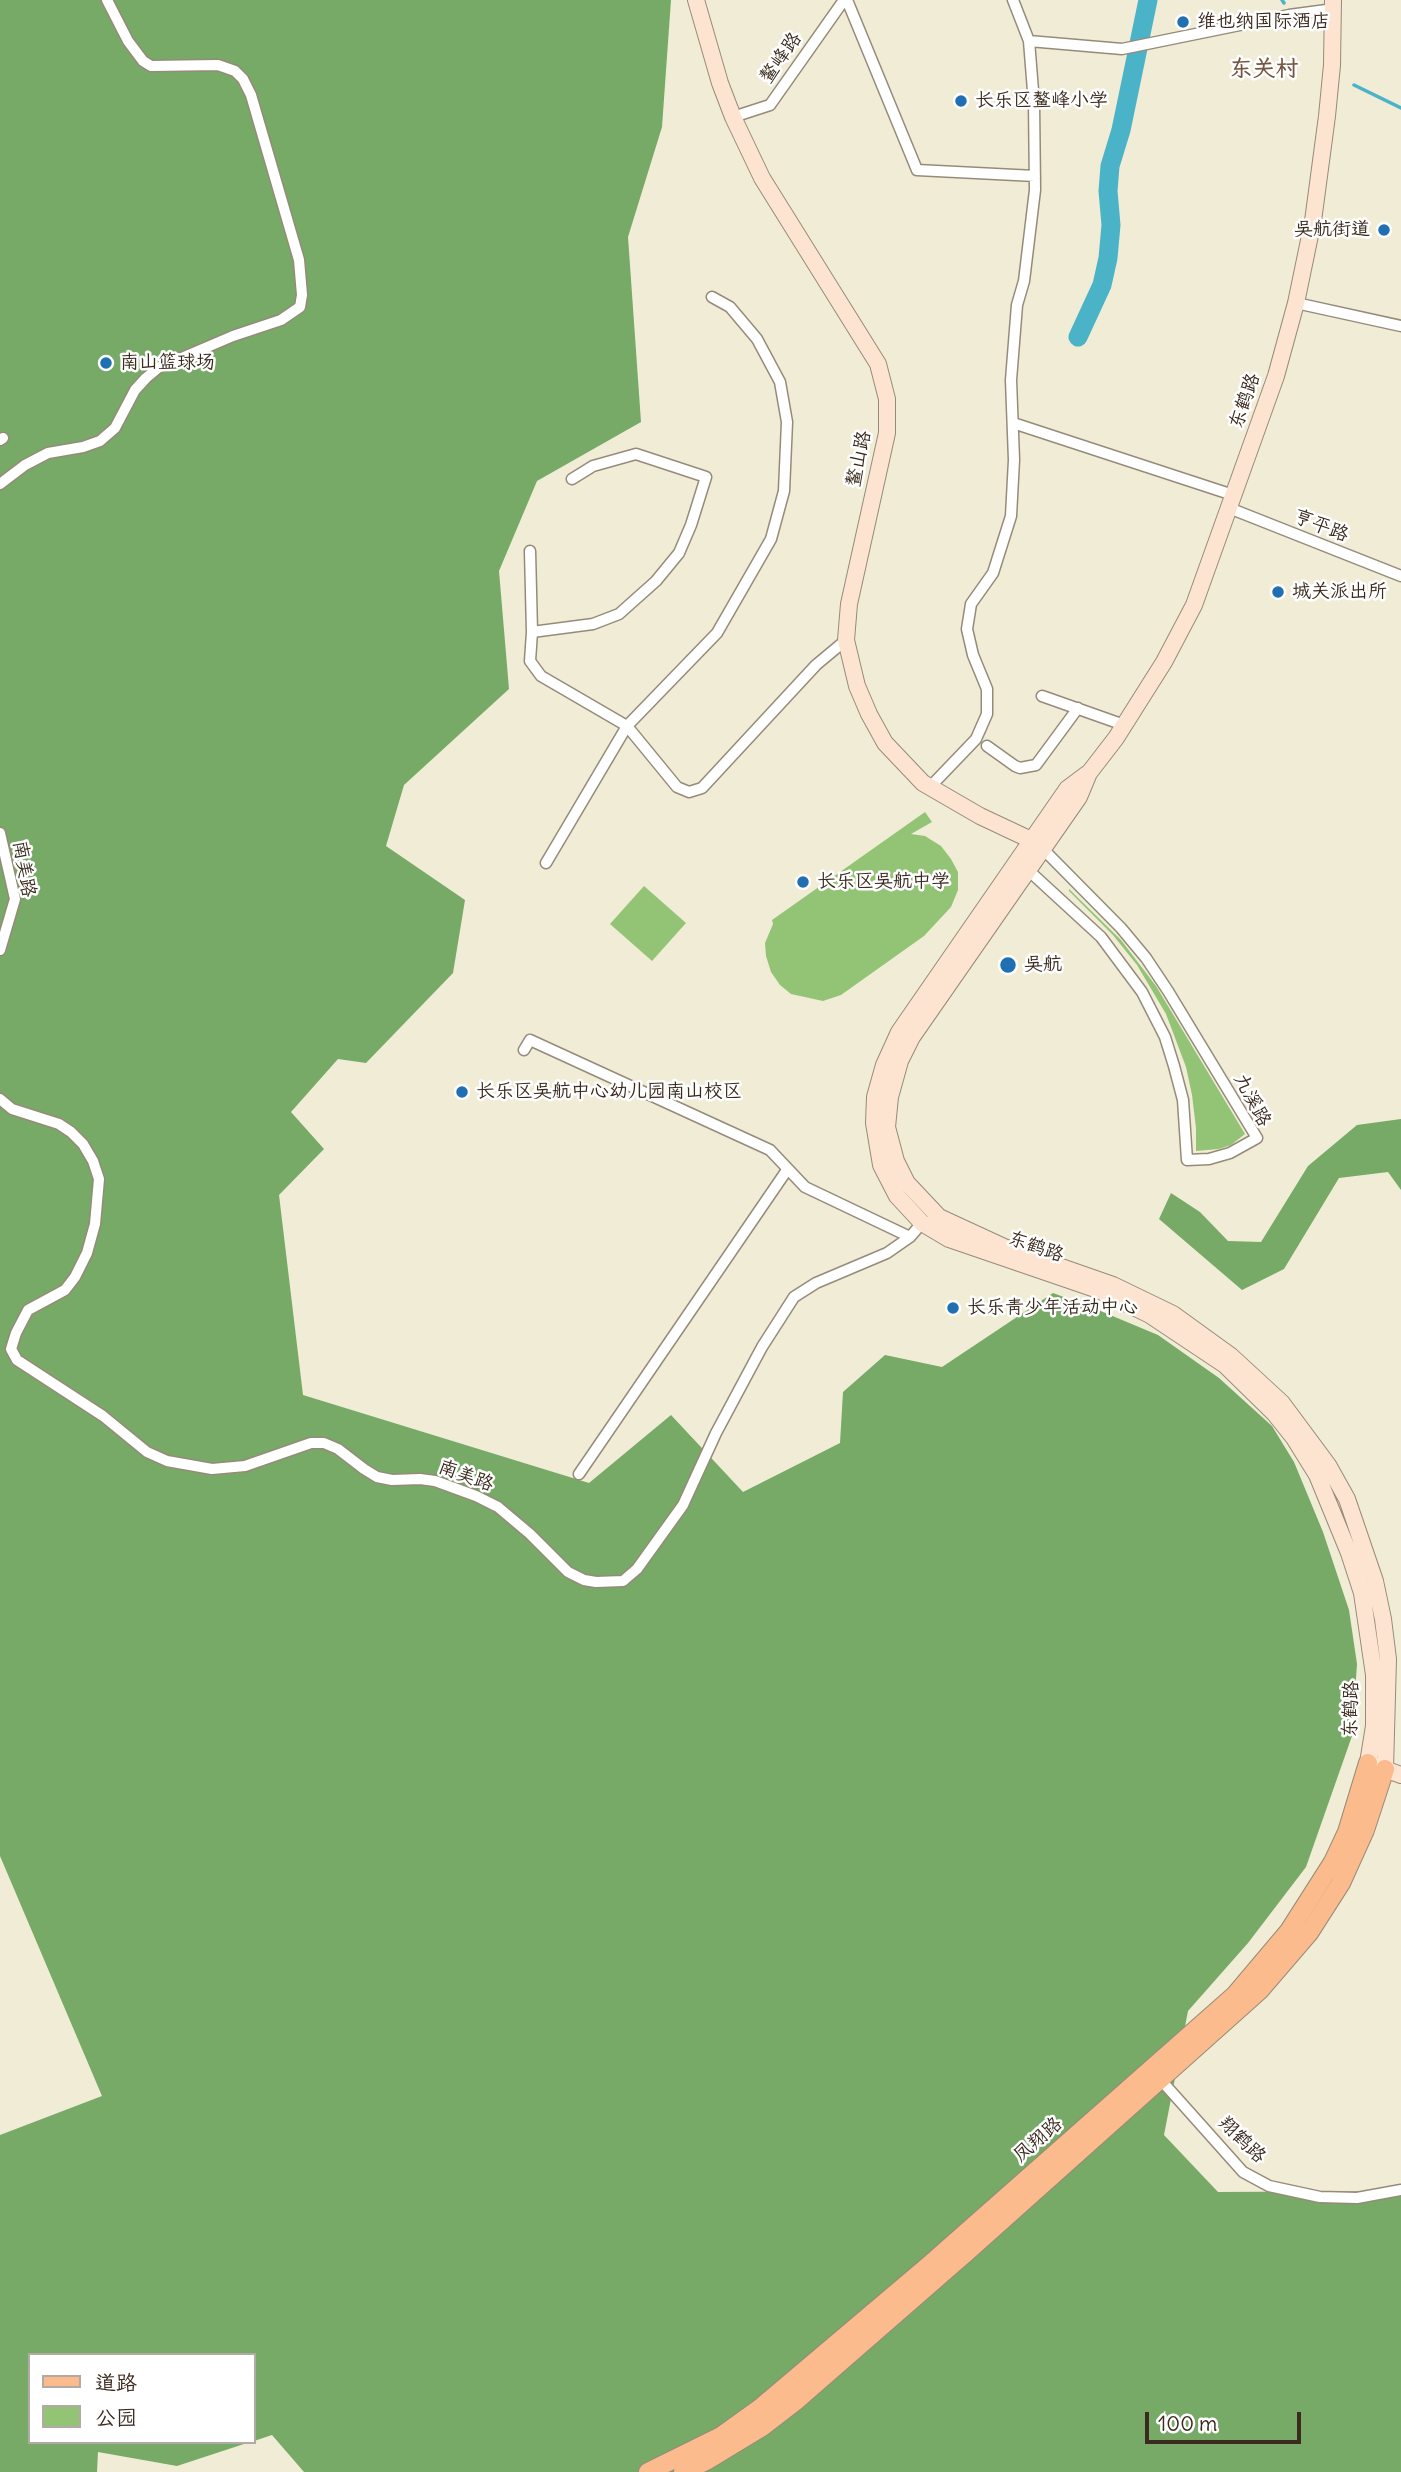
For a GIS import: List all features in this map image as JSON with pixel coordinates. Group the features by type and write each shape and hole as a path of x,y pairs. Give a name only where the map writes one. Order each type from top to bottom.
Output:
{"main road":[{"name":"鳌山路","path":"696,0 720,83 762,178 878,364 887,399 887,433 849,604 846,640 857,686 885,743 930,787 1037,844"},
{"name":"东鹤路","path":"1334,4 1327,116 1313,221 1296,303 1276,376 1194,605 1177,640 1124,725 1090,773 1068,789 1037,844 899,1032 884,1065 874,1097 874,1122 881,1165 897,1196 922,1223 949,1238 1098,1290 1150,1315 1225,1365 1274,1413 1294,1438 1317,1475 1346,1542 1362,1593 1374,1675 1374,1726 1385,1762"},
{"name":"东鹤路","path":"1037,844 1027,869 926,1015 900,1061 890,1097 887,1127 896,1161 907,1183 939,1217 1004,1247 1113,1285 1173,1314 1231,1356 1282,1403 1328,1465 1347,1499 1375,1581 1388,1659 1385,1762"},
{"name":"凤翔路","path":"683,2472 762,2427 797,2400 1260,1990 1321,1917 1349,1867 1365,1830 1385,1762"},
{"name":"凤翔路","path":"648,2472 721,2436 760,2408 929,2265 1235,1995 1289,1931 1333,1862 1385,1762"}],"street":[{"path":"0,484 25,465 48,453 100,442 115,428 135,390 158,368 233,336 281,320 300,307 302,295 296,247 251,95 243,79 235,71 218,65 151,66 128,41 107,0"},
{"path":"846,0 917,170 1035,176"},
{"name":"鳌峰路","path":"733,117 770,105 846,0"},
{"path":"930,787 976,739 987,714 987,689 973,655 967,629 971,604 993,573 1011,516 1014,460 1011,380 1017,305 1024,281 1035,176 1034,103 1029,41 1013,0"},
{"path":"1029,41 1122,49 1334,4"},
{"path":"546,863 627,726 717,633 771,539 784,491 787,422 780,382 757,339 730,307 712,297"},
{"path":"1296,303 1401,326"},
{"name":"亨平路","path":"1013,423 1231,502 1401,576"},
{"path":"532,632 593,625 619,614 656,581 679,553 706,477 636,454 593,466 572,479"},
{"path":"530,551 530,661 541,676 627,726 677,787 690,792 702,788 816,666 846,640"},
{"path":"1042,696 1124,725"},
{"path":"987,746 1020,768 1036,765 1078,708"},
{"name":"南美路","path":"0,834 15,899 0,950"},
{"name":"九溪路","path":"1027,869 1101,937 1142,992 1165,1037 1174,1066 1183,1100 1187,1160 1230,1153 1257,1138 1146,958 1121,928 1037,844"},
{"path":"524,1050 530,1041 758,1144 770,1150 805,1187 910,1237"},
{"name":"南美路","path":"0,1099 12,1109 51,1121 71,1132 83,1144 99,1179 95,1224 87,1253 65,1290 28,1310 16,1332 11,1349 17,1360 103,1416 146,1452 167,1461 212,1469 245,1466 311,1443 324,1443 338,1449 377,1477 435,1481 498,1507 568,1572 584,1580 596,1582 623,1581 637,1569 683,1505 716,1433 762,1347 794,1297 816,1283 887,1253 910,1237 922,1223"},
{"path":"579,1474 787,1170"},
{"name":"翔鹤路","path":"1160,2079 1243,2172 1269,2186 1320,2197 1357,2198 1401,2190"}],"green space":[{"path":"0,0 671,0 662,127 628,237 641,422 537,481 499,571 509,689 404,785 386,846 465,900 453,973 366,1063 338,1059 291,1112 324,1149 279,1195 303,1395 589,1483 671,1415 743,1492 840,1443 843,1392 885,1355 942,1367 1053,1293 1158,1335 1219,1378 1272,1426 1294,1462 1323,1532 1349,1610 1357,1664 1352,1736 1306,1867 1248,1943 1188,2011 1164,2135 1218,2192 1401,2191 1401,2472 304,2472 272,2435 256,2440 256,2353 28,2353 28,2444 244,2444 177,2466 98,2452 97,2472 0,2472 0,2135 102,2096 0,1856"},
{"path":"925,812 932,822 911,834 925,836 941,846 951,859 958,872 958,890 951,907 924,936 841,995 823,1001 791,994 771,972 766,956 765,943 773,924 772,920"},
{"path":"644,886 686,923 652,961 610,924"},
{"path":"1069,889 1121,940 1156,986 1245,1134 1231,1145 1196,1151 1196,1128 1186,1067 1166,1014 1137,965 1113,935"},
{"path":"1401,1119 1401,1190 1388,1172 1339,1178 1284,1269 1242,1290 1159,1219 1171,1193 1200,1212 1228,1241 1261,1242 1308,1166 1357,1125"}],"waterway":[{"path":"1078,337 1102,285 1108,258 1111,225 1108,191 1110,166 1121,130 1148,0"},
{"path":"1354,85 1401,108"}],"place":[{"name":"维也纳国际酒店","path":"1183,22"},
{"name":"长乐区鳌峰小学","path":"961,101"},
{"name":"吴航街道","path":"1384,230"},
{"name":"南山篮球场","path":"106,363"},
{"name":"城关派出所","path":"1278,592"},
{"name":"长乐区吴航中学","path":"803,882"},
{"name":"吴航","path":"1008,965"},
{"name":"长乐区吴航中心幼儿园南山校区","path":"462,1092"},
{"name":"长乐青少年活动中心","path":"953,1308"}],"district":[{"name":"东关村","path":"1264,69"}]}
